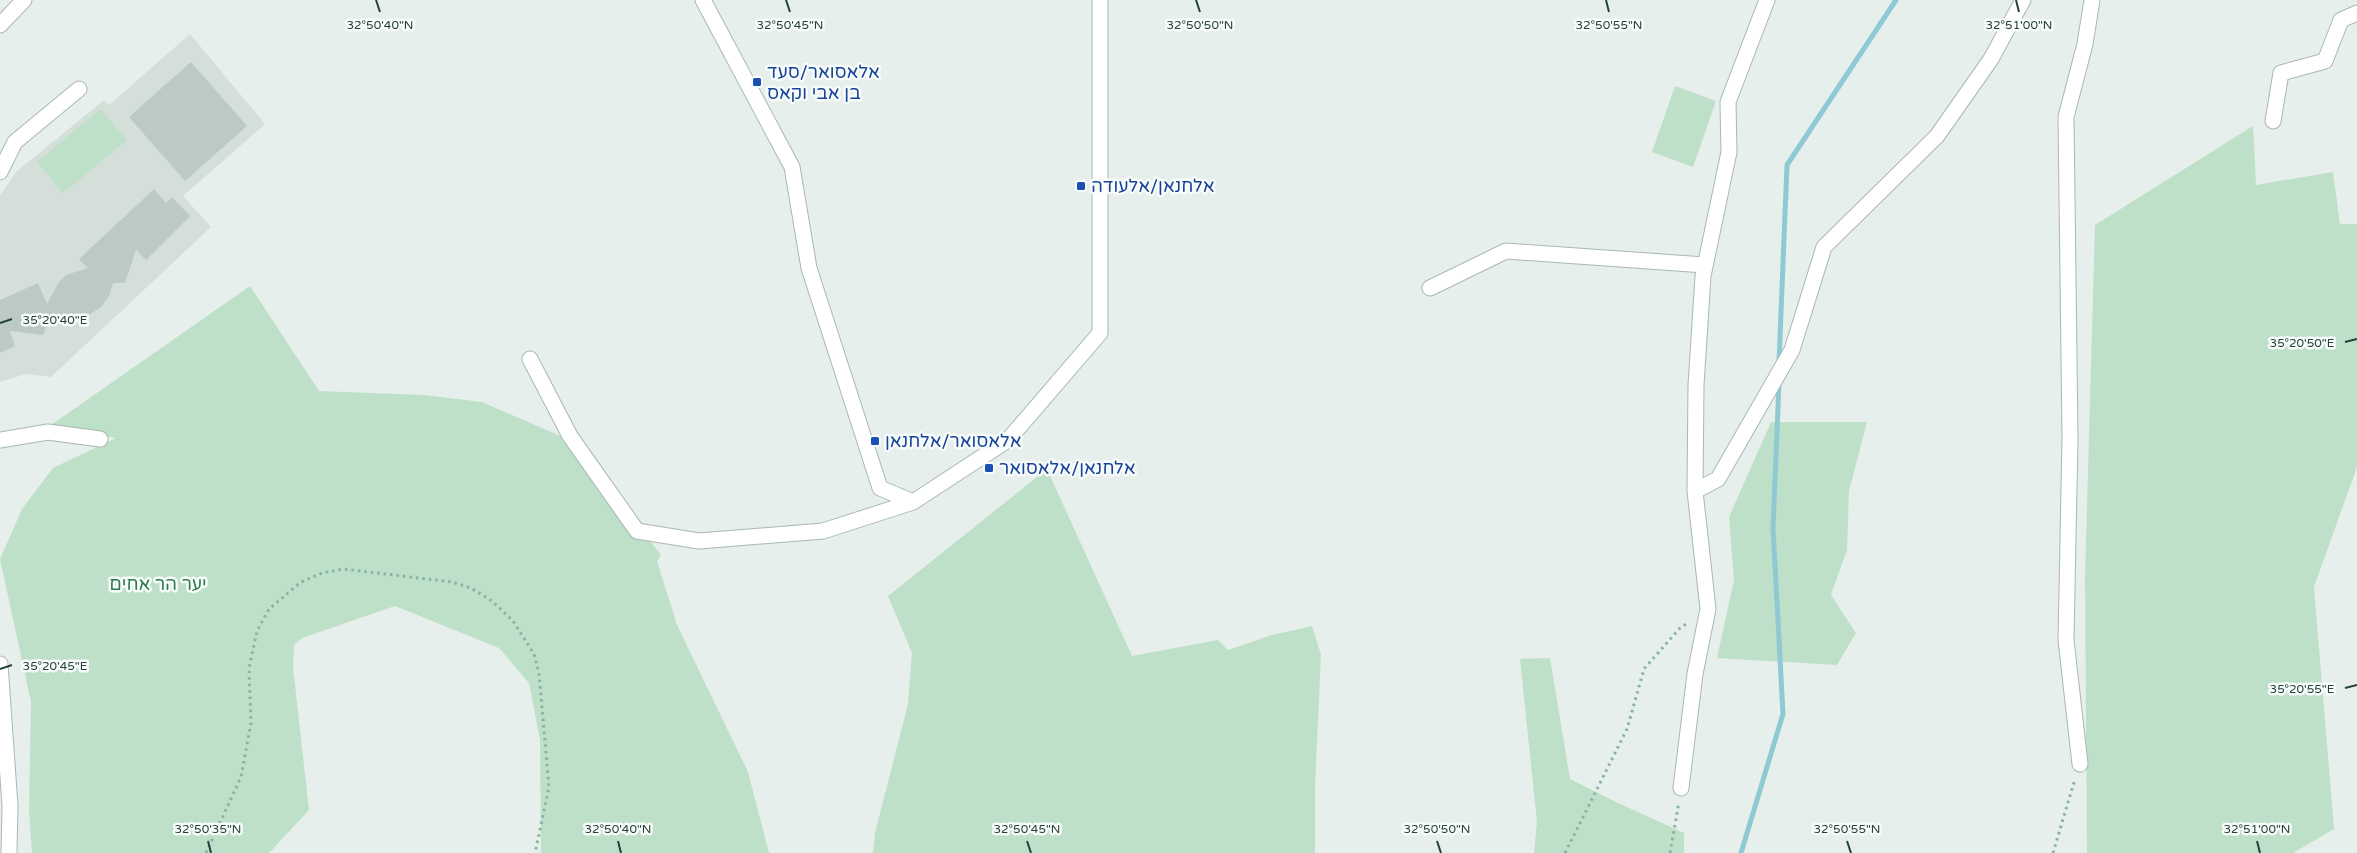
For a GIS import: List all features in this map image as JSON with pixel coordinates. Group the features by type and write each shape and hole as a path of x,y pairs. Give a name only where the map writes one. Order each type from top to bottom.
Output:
{"street":[{"path":"0,25 24,0"},
{"path":"530,359 570,436 637,531 699,541 823,531 913,502 1008,440 1100,333 1100,0"},
{"path":"1681,788 1695,674 1708,609 1694,491 1696,385 1706,265 1729,152 1728,102 1767,0"},
{"path":"1694,491 1718,479 1792,350 1824,247 1937,136 1991,59 2023,0"},
{"path":"2080,764 2066,640 2070,438 2066,117 2086,44 2092,0"},
{"path":"703,2 792,167 809,268 880,488 913,502"},
{"path":"2273,121 2281,73 2325,60 2341,20 2357,13"},
{"path":"0,172 15,142 79,88"},
{"path":"1430,288 1506,251 1706,265"},
{"path":"0,440 48,432 100,438"},
{"path":"0,664 10,806 9,853"}],"path":[{"path":"206,853 241,777 251,723 249,668 256,631 269,609 301,582 322,573 344,569 458,584 471,588 492,601 513,621 534,654 539,674 550,787 535,853"},
{"path":"1565,853 1627,729 1644,669 1679,629 1708,609"},
{"path":"2053,853 2080,764"},
{"path":"1670,853 1681,788"}],"shaded area":[{"path":"190,34 265,124 183,196 211,227 51,377 26,374 0,382 0,196 16,172 104,100 109,105"}],"green space":[{"path":"1675,86 1716,101 1693,167 1652,152"},
{"path":"100,109 127,140 63,193 37,162"},
{"path":"2253,126 2256,185 2333,172 2340,224 2357,224 2357,467 2314,587 2334,829 2293,853 2087,853 2085,577 2095,225"},
{"name":"יער הר אחים","path":"250,286 319,391 424,395 482,402 565,438 608,476 645,535 661,555 657,561 677,625 748,772 769,853 541,853 540,740 529,683 499,648 395,606 302,638 294,645 293,667 309,810 269,853 32,853 29,811 31,702 0,559 22,509 53,468 116,438 56,429 51,425"},
{"path":"1771,422 1867,422 1849,491 1847,550 1831,595 1856,633 1837,665 1717,658 1734,580 1729,517"},
{"path":"1047,469 1132,656 1218,640 1228,650 1272,635 1312,626 1321,655 1315,787 1315,853 873,853 875,833 908,704 912,653 888,596"},
{"path":"1550,658 1570,779 1684,833 1684,853 1534,853 1537,822 1520,659"}],"building":[{"path":"191,62 247,126 185,181 129,117"},
{"path":"154,189 166,203 172,197 190,216 146,260 136,250 125,283 113,283 109,296 101,307 75,322 47,326 43,335 10,331 15,346 0,353 0,300 38,283 47,304 59,282 66,275 88,268 79,259"}],"waterway":[{"path":"1779,362 1787,165 1896,0"},
{"path":"1741,853 1783,714 1773,528 1779,383"}],"place":[{"name":"אלאסואר/סעד בן אבי וקאס","path":"757,82"},
{"name":"אלחנאן/אלעודה","path":"1081,186"},
{"name":"אלאסואר/אלחנאן","path":"875,441"},
{"name":"אלחנאן/אלאסואר","path":"989,468"}]}
